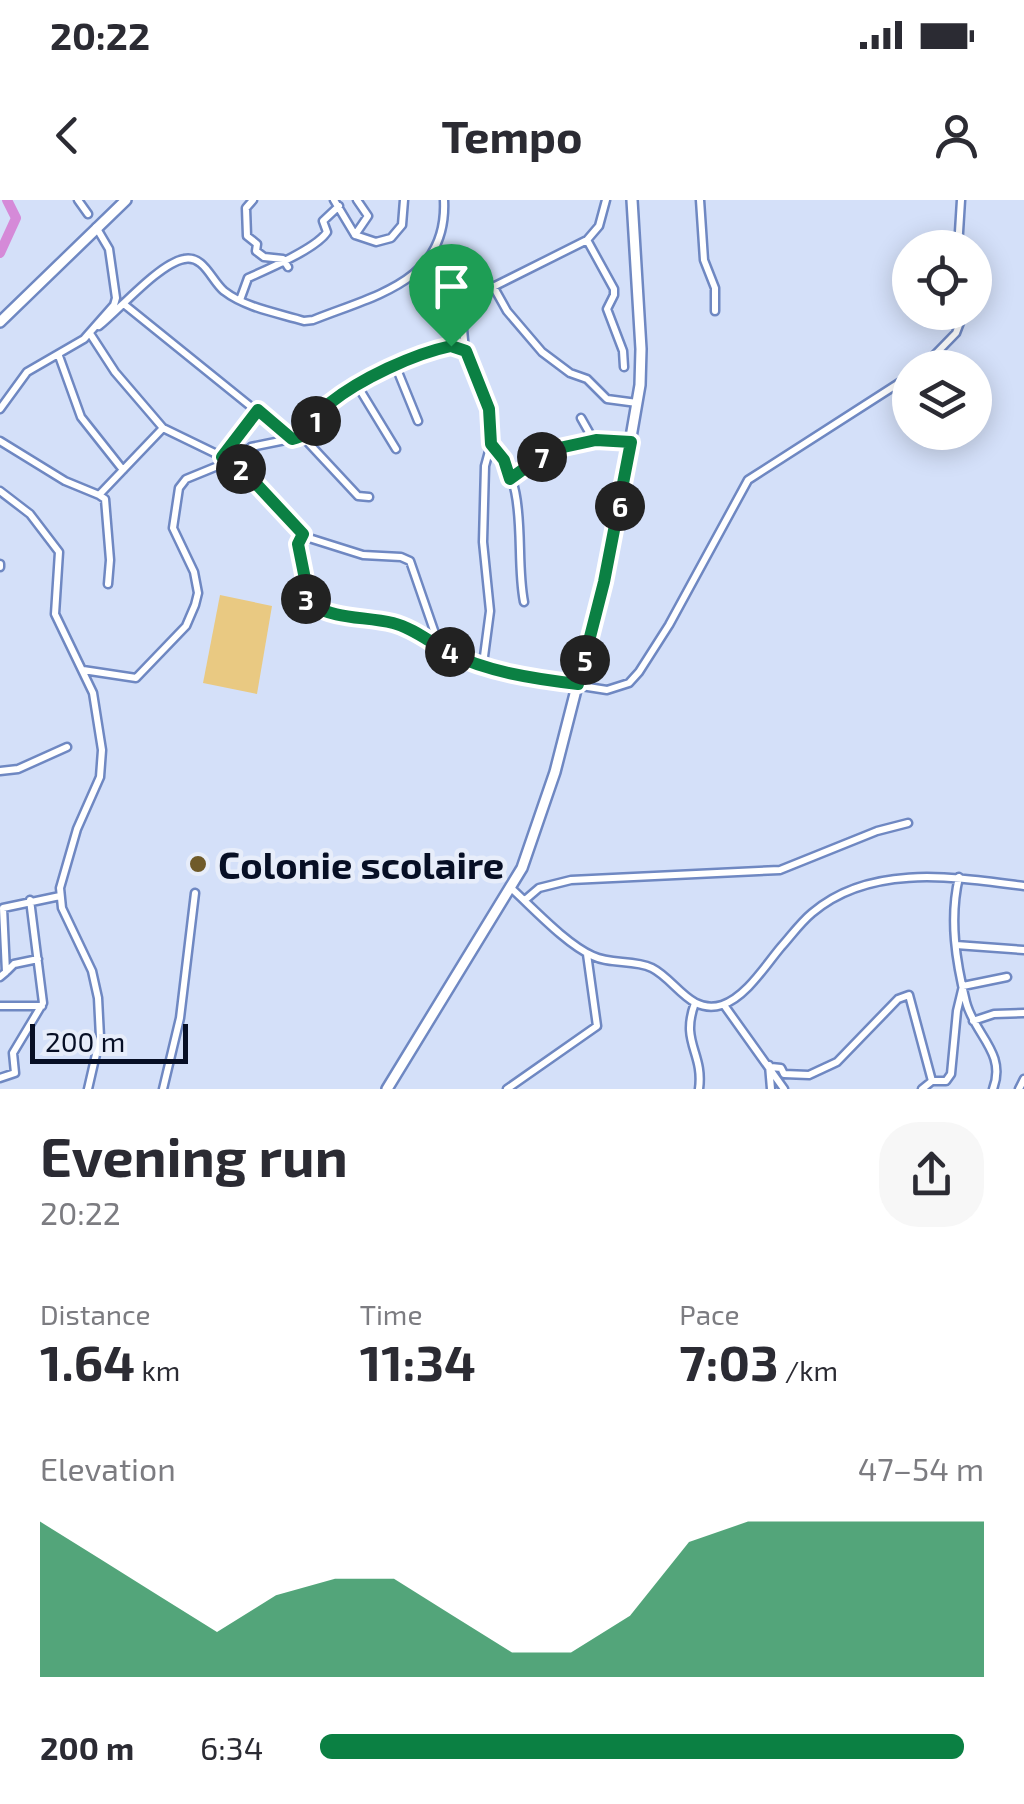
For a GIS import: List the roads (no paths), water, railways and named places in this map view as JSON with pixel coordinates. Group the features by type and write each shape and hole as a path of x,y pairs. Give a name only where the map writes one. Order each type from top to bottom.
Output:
{"street":[{"path":"78,200 88,214"},
{"path":"0,322 126,200"},
{"path":"254,200 246,208 247,236 264,257 283,259"},
{"path":"355,234 368,216 357,200"},
{"path":"240,300 248,278 304,252 323,238 327,232 324,221 337,203 355,234 376,242 392,238 402,225 404,200"},
{"path":"0,410 27,372 91,334 171,264 190,258 201,262 216,284 240,300 308,321 408,278 427,263 439,245 444,200"},
{"path":"482,664 490,612 483,555 486,457 491,444 489,409 466,351 462,318 475,298 493,286 587,240 598,226 606,200"},
{"path":"700,200 704,260 715,288 715,311"},
{"path":"959,230 961,200"},
{"path":"387,1089 511,888 539,826 604,582 637,402 641,348 632,206"},
{"path":"96,227 109,248 116,298 99,326"},
{"path":"587,240 614,289 607,309 623,352 624,367"},
{"path":"283,259 288,267"},
{"path":"493,286 507,311 542,352 570,373 587,379 607,399 637,402"},
{"path":"125,304 292,439"},
{"path":"939,350 957,330"},
{"path":"91,334 115,372 163,428 230,461 303,534 363,555 401,556 410,562 445,651 530,678 612,690 635,678 752,476 892,387"},
{"path":"81,670 134,678 186,626 198,592 194,572 174,534 179,488 186,479 230,461 251,447 302,437 328,405 356,384 446,347 466,351"},
{"path":"58,356 80,417 123,470"},
{"path":"396,367 418,420"},
{"path":"356,384 396,449"},
{"path":"230,461 258,410"},
{"path":"581,418 594,441"},
{"path":"99,495 163,428"},
{"path":"302,437 358,496 369,497"},
{"path":"0,441 65,481 105,498 108,584"},
{"path":"510,479 550,450 594,441 631,442"},
{"path":"491,444 504,460 520,520 519,570 524,602"},
{"path":"0,491 36,521 59,552 55,614 94,697 102,750 100,773 64,869 60,896 66,920 92,971 98,998 100,1038 88,1089"},
{"path":"303,534 298,544 310,604 328,614 396,624 441,646"},
{"path":"0,771 18,769 66,746"},
{"path":"524,900 540,888 571,880 780,870 877,831 908,823"},
{"path":"511,888 587,954 646,965 665,976 694,1003 712,1006 724,1004 746,988 810,915 828,901 883,882 914,877 960,877 1024,886"},
{"path":"960,877 955,900 958,976 973,1021 996,1060 993,1089"},
{"path":"163,1089 180,1018 195,893"},
{"path":"3,974 2,910 5,906 60,896"},
{"path":"0,1078 15,1073 13,1053 42,1006 30,900"},
{"path":"956,945 1024,950"},
{"path":"507,1089 595,1029 587,954"},
{"path":"3,974 14,964 38,960"},
{"path":"963,986 1007,976"},
{"path":"922,1089 932,1081 946,1081 951,1074 963,986"},
{"path":"770,1065 784,1074 814,1074 841,1058 898,999 909,995 932,1081"},
{"path":"694,1003 688,1022 691,1050 701,1069 700,1089"},
{"path":"724,1004 784,1089"},
{"path":"0,1006 42,1006"},
{"path":"973,1021 994,1014 1024,1013"},
{"path":"770,1065 772,1089"},
{"path":"1019,1089 1024,1079"}],"waterway":[{"path":"0,253 16,218 7,200"}],"place":[{"name":"Colonie scolaire","path":"198,864"}]}
